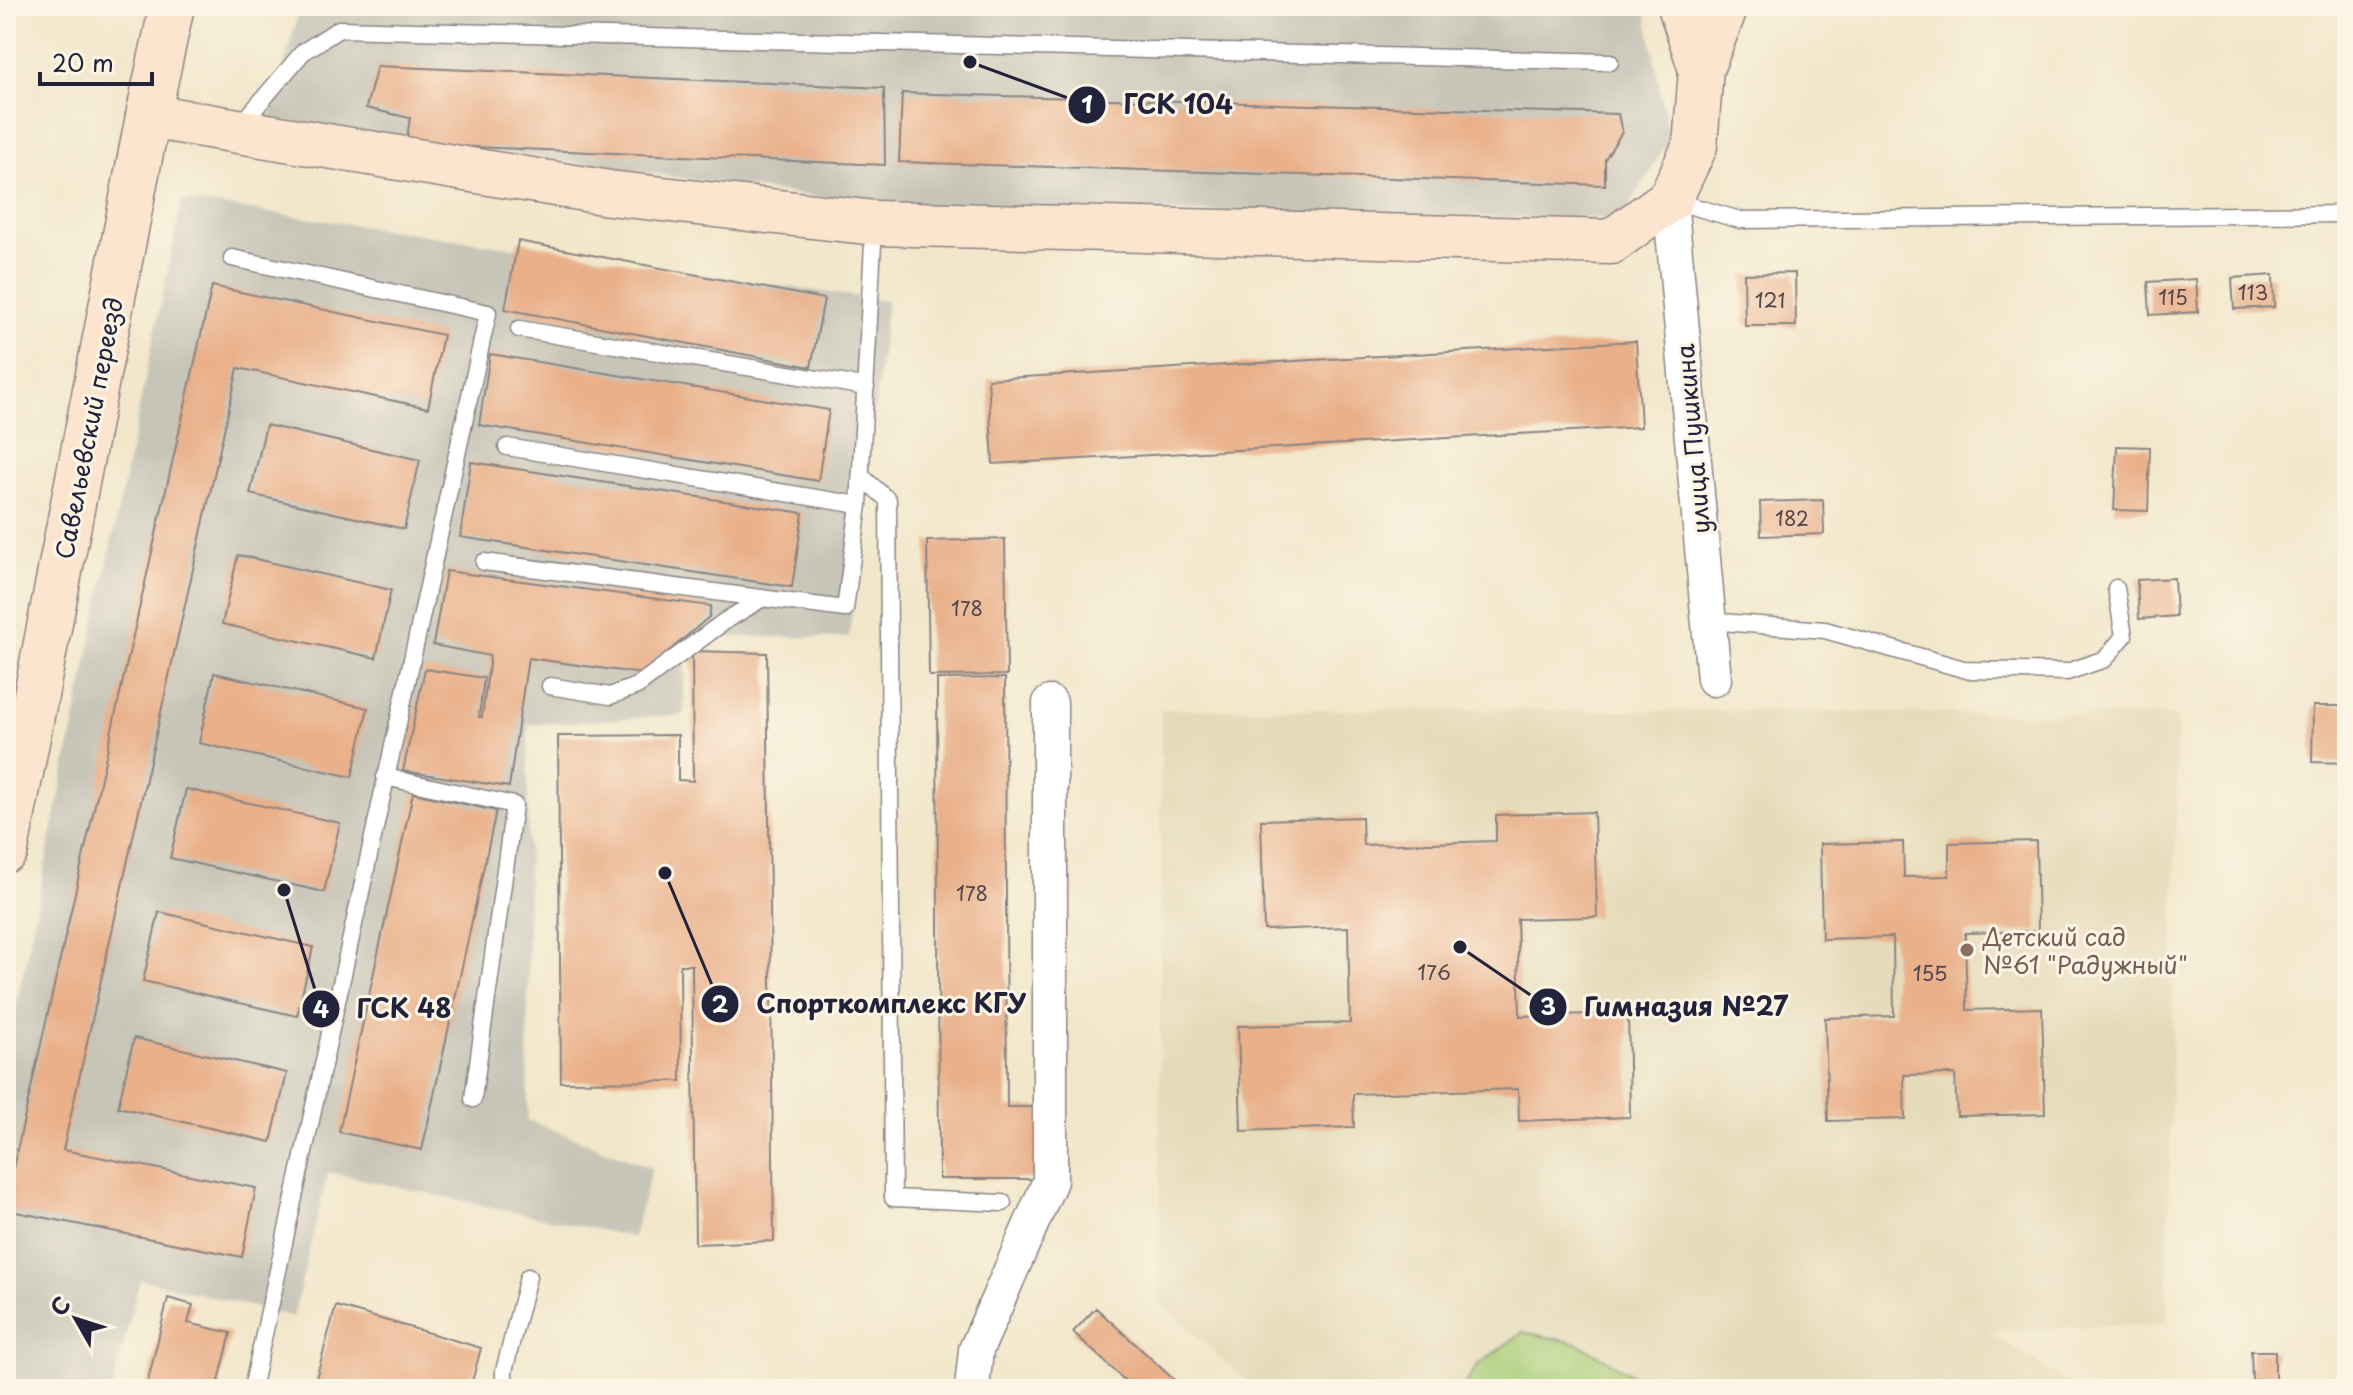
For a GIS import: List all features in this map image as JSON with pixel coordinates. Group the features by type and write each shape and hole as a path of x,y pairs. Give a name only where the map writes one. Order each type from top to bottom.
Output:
{"main road":[{"name":"Савельевский переезд","path":"6,850 172,6"},
{"path":"1680,6 1701,69"},
{"path":"148,116 609,193 875,223 1611,242 1670,199 1695,146 1701,69 1726,6"}],"street":[{"name":"улица Пушкина","path":"1670,199 1714,679"},
{"path":"972,1389 976,1350 1050,1181 1050,703"}],"lane":[{"path":"237,131 303,52 339,29 1610,62"},
{"path":"1670,199 1740,220 2347,214"},
{"path":"484,562 845,609 859,505 875,223"},
{"path":"232,258 488,313 252,1389"},
{"path":"519,329 866,387"},
{"path":"507,447 859,505"},
{"path":"861,476 888,500 893,1198 1003,1203"},
{"path":"1709,621 1825,630 1967,670 2067,672 2105,659 2124,636 2116,588"},
{"path":"550,686 610,696 637,686 725,621 763,598"},
{"path":"385,777 514,805 473,1099"},
{"path":"504,1389 504,1371 528,1277"}],"shaded area":[{"path":"300,6 1645,6 1669,139 1622,219 885,207 270,119"},
{"path":"182,200 887,301 849,638 686,636 684,715 528,725 528,1120 652,1168 633,1237 328,1172 293,1317 140,1279 112,1389 6,1389 6,1056"},
{"path":"1161,709 2178,716 2167,1323 1987,1331 2078,1389 1255,1389 1159,1303"}],"green space":[{"path":"1523,1332 1577,1343 1657,1389 1462,1389 1478,1365"}],"building":[{"path":"377,66 884,88 885,165 406,144 410,118 366,108"},
{"path":"902,93 1618,114 1622,132 1605,159 1605,185 899,162"},
{"path":"518,241 824,299 811,367 505,309"},
{"path":"1795,273 1796,326 1745,326 1744,274"},
{"path":"2273,275 2274,307 2234,309 2232,278"},
{"path":"2196,279 2198,312 2150,315 2148,282"},
{"path":"212,286 443,335 428,408 238,368 63,1150 256,1188 242,1257 6,1210"},
{"path":"1636,341 1641,427 993,464 988,379"},
{"path":"490,354 829,410 818,481 479,425"},
{"path":"266,425 420,460 404,529 250,494"},
{"path":"2117,446 2150,447 2148,511 2114,510"},
{"path":"471,462 803,513 792,587 460,537"},
{"path":"1823,500 1824,534 1761,536 1760,502"},
{"path":"1005,539 1007,675 929,676 927,541"},
{"path":"238,555 391,590 376,658 222,624"},
{"path":"446,571 711,606 709,617 642,674 528,658 509,787 403,771 425,669 484,678 479,717 482,717 490,656 433,645"},
{"path":"2174,578 2176,616 2139,619 2137,580"},
{"path":"692,651 767,653 774,1241 695,1244 692,965 680,965 681,1081 561,1082 558,736 678,735 678,780 693,781"},
{"path":"214,673 368,708 352,777 199,743"},
{"path":"1005,678 1007,1107 1040,1107 1040,1179 939,1179 937,679"},
{"path":"2313,706 2347,706 2347,763 2312,762"},
{"path":"186,789 340,823 324,892 170,858"},
{"path":"413,793 496,811 422,1150 339,1132"},
{"path":"1594,812 1597,917 1517,919 1520,1016 1628,1013 1630,1117 1519,1121 1518,1089 1353,1094 1354,1127 1241,1131 1238,1026 1350,1023 1348,927 1264,930 1261,820 1362,817 1363,845 1496,841 1496,815"},
{"path":"2036,841 2038,931 1965,933 1967,1010 2042,1008 2045,1114 1957,1116 1955,1074 1904,1075 1905,1119 1828,1121 1825,1018 1894,1016 1893,937 1822,939 1820,844 1903,842 1904,877 1949,876 1949,843"},
{"path":"159,912 313,947 297,1016 143,981"},
{"path":"134,1038 287,1073 271,1142 118,1107"},
{"path":"168,1298 193,1305 188,1323 231,1333 217,1389 146,1389"},
{"path":"336,1306 481,1348 470,1389 313,1389"},
{"path":"1096,1308 1184,1389 1134,1389 1073,1332"},
{"path":"2251,1351 2275,1351 2275,1380 2252,1380"}],"place":[{"name":"ГСК 104","path":"970,62"},
{"name":"Спорткомплекс КГУ","path":"665,873"},
{"name":"ГСК 48","path":"284,890"},
{"name":"Гимназия №27","path":"1460,947"},
{"name":"Детский сад №61 \"Радужный\"","path":"1967,950"}]}
